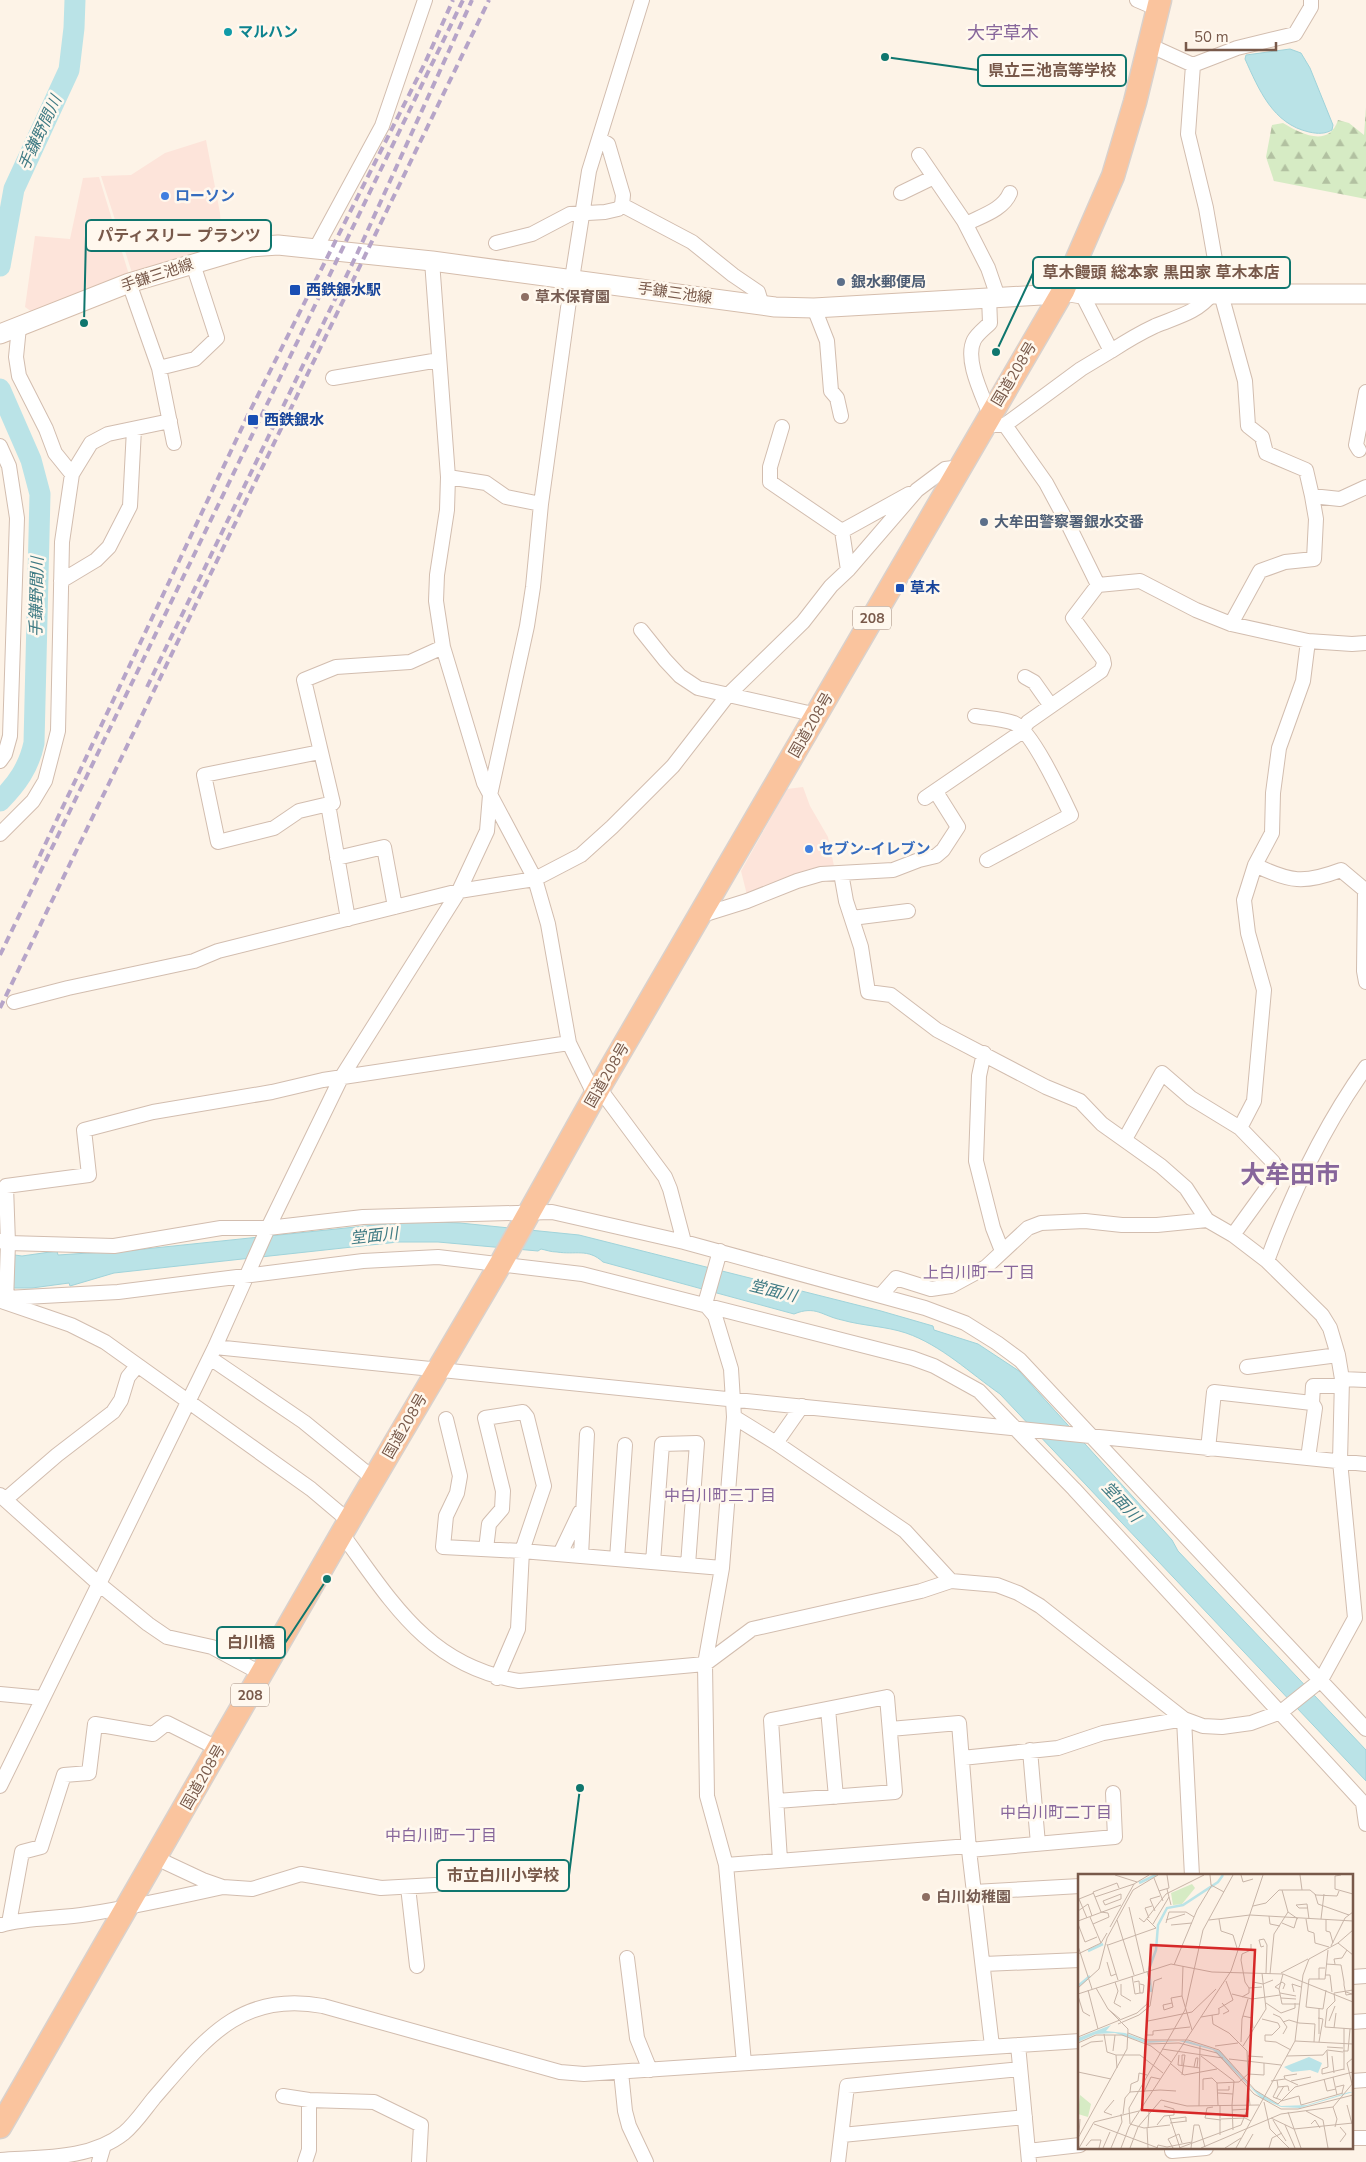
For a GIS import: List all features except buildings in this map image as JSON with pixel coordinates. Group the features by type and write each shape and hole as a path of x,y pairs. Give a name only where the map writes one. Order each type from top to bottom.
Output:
{"highway":[{"name":"国道208号","path":"0,2127 437,1369 501,1263 597,1092 817,715 916,541 961,467 993,422 1073,292 1113,176 1159,5"}],"main road":[{"name":"手鎌三池線","path":"0,334 129,283 251,247 278,244 432,261 762,305 814,308 1073,292 1366,294"}],"street":[{"path":"316,248 382,126 425,0"},
{"path":"0,1786 188,1403 249,1274 268,1228 341,1078 459,891 487,831 490,795 534,586 540,504 589,171 642,0"},
{"path":"1137,0 1159,5"},
{"path":"1149,45 1193,65 1237,48 1295,34 1311,7 1311,0"},
{"path":"1193,65 1188,134 1206,208 1216,294 1245,381 1248,426 1262,437 1266,453 1306,470 1316,520 1314,559 1285,562 1260,571 1231,624"},
{"path":"496,243 532,234 555,220 570,214 605,212 618,209 622,205 624,195 608,144 599,138"},
{"path":"918,155 966,224 988,268 994,297 990,323 974,340 971,351 972,364 993,422 1046,483 1098,585"},
{"path":"901,193 934,177"},
{"path":"966,224 998,208 1007,201 1010,194"},
{"path":"622,205 692,242 733,275 758,292 762,305"},
{"path":"432,261 448,477 447,510 437,575 436,601 443,647 484,783 535,879 548,924 570,1043 597,1092 665,1177 684,1242"},
{"path":"159,368 195,359 217,338 193,264"},
{"path":"129,283 159,368 174,443"},
{"path":"1073,292 1111,351"},
{"path":"993,422 1111,351 1156,326 1185,315 1204,304 1216,294"},
{"path":"814,308 828,341 831,392 837,398 841,416"},
{"path":"19,327 16,356 20,376 46,429 55,454 72,474"},
{"path":"334,378 439,360"},
{"path":"1359,450 1356,445 1364,416 1366,392"},
{"path":"0,834 33,801 45,781 58,731 65,509 72,474 79,459 91,443 108,434 170,420"},
{"path":"782,428 770,467 770,482 842,531 848,570"},
{"path":"62,581 96,560 110,547 130,506 134,429"},
{"path":"0,446 9,466 16,518 10,736 5,754 0,761"},
{"path":"842,531 917,490 945,469 961,467"},
{"path":"448,477 486,483 506,497 540,504"},
{"path":"1312,496 1340,499 1366,487"},
{"path":"14,1002 68,988 194,961 218,951 459,891 535,879 581,855 612,828 672,766 728,696 803,622 831,586 848,570 917,490"},
{"path":"699,916 821,874 893,870 936,856 943,850 958,827 931,795 1022,730 1028,722 1101,671 1104,664 1103,659 1073,618 1098,585 1140,582 1196,610 1231,624 1308,641 1366,643"},
{"path":"641,630 680,676 698,688 817,715"},
{"path":"1240,1128 1254,1101 1264,990 1248,933 1244,900 1255,865 1272,833 1273,793 1279,748 1303,681 1308,641"},
{"path":"320,752 204,775 218,842 274,828 299,811 333,803 304,680 336,667 410,662 443,647"},
{"path":"1025,676 1034,682 1051,706"},
{"path":"975,716 1014,723 1022,730 1049,769 1071,815 988,860"},
{"path":"328,804 348,919"},
{"path":"337,858 384,846 395,907"},
{"path":"1255,865 1273,874 1298,880 1318,879 1340,870 1365,890 1364,971 1366,982"},
{"path":"4,1300 71,1324 105,1342 311,1489 346,1528 397,1609 424,1638 450,1657 497,1678 519,1681 705,1664 752,1629 921,1591 951,1581 997,1585 1018,1593 1040,1606 1184,1719 1203,1726 1222,1727 1251,1723 1282,1712 1318,1683 1360,1618 1340,1461 1342,1383 1338,1355 1330,1328 1322,1315 1267,1261 1233,1235 1207,1220 1186,1188 1161,1166 1102,1124 1080,1100 1046,1087 937,1030 891,995 868,992 861,947 846,901 841,873"},
{"path":"852,918 908,911"},
{"path":"4,1300 6,1186 88,1175 84,1130 153,1112 341,1078 570,1043"},
{"path":"984,1053 978,1076 976,1161 993,1228 1002,1251"},
{"path":"1267,1261 1285,1212 1338,1110 1366,1067"},
{"path":"1125,1139 1162,1073 1191,1098 1240,1128 1273,1162 1276,1169 1275,1177 1233,1235"},
{"path":"5,1245 114,1246 221,1228 268,1228 363,1217 552,1212 684,1242 925,1308 965,1323 1020,1360 1040,1379 1089,1436 1217,1571 1318,1683 1366,1729"},
{"path":"881,1295 896,1278 932,1289 951,1286 986,1267 1028,1228 1041,1223 1085,1221 1122,1225 1157,1225 1207,1220"},
{"path":"705,1304 720,1252"},
{"path":"4,1300 118,1292 363,1261 438,1257 582,1274 885,1349 934,1366 979,1392 1019,1429 1282,1712 1364,1804 1366,1824"},
{"path":"705,1304 715,1316 728,1360 734,1418 722,1568 705,1664 707,1796 726,1865 744,2063"},
{"path":"212,1353 437,1369 1366,1464"},
{"path":"212,1353 304,1422 374,1479"},
{"path":"1247,1367 1338,1355"},
{"path":"137,1366 128,1377 121,1400 113,1412 3,1497 98,1584 148,1624 168,1637 212,1647 262,1674"},
{"path":"1308,1458 1315,1408 1312,1403 1313,1386 1366,1380"},
{"path":"1208,1449 1214,1392 1312,1403"},
{"path":"776,1443 802,1406"},
{"path":"486,1549 489,1524 502,1508 502,1491 485,1418 523,1412 527,1417 544,1486 522,1551 518,1629 497,1678"},
{"path":"734,1418 776,1443 904,1531 951,1581"},
{"path":"446,1419 460,1476 457,1493 446,1516 443,1547 522,1551 722,1568"},
{"path":"581,1556 587,1434"},
{"path":"653,1562 662,1444 698,1443 688,1565"},
{"path":"617,1559 625,1445"},
{"path":"560,1554 584,1505"},
{"path":"0,1694 43,1698"},
{"path":"777,1801 895,1792 887,1697 771,1720 780,1860"},
{"path":"828,1708 836,1797"},
{"path":"962,1758 1058,1748 1103,1733 1184,1719"},
{"path":"1184,1719 1192,1874"},
{"path":"219,1749 167,1723 153,1734 95,1724 89,1773 64,1775 41,1847 22,1852 5,1924 86,1915 224,1887"},
{"path":"890,1729 958,1723 969,1848 984,1964 992,2046"},
{"path":"1030,1750 1038,1844"},
{"path":"726,1865 1038,1844 1115,1836 1113,1793"},
{"path":"156,1858 203,1880 224,1887 252,1889 301,1874 381,1888 435,1885"},
{"path":"974,1892 1078,1886"},
{"path":"408,1887 417,1966"},
{"path":"627,1958 637,2038 650,2070"},
{"path":"984,1964 1078,1960"},
{"path":"0,2160 74,2154 104,2145 125,2132 202,2043 218,2029 237,2017 261,2008 284,2003 306,2002 323,2006 560,2072 584,2074 1078,2041"},
{"path":"1018,2045 1028,2157 1078,2145"},
{"path":"838,2162 847,2086 1020,2069"},
{"path":"621,2072 625,2111 629,2126 646,2162"},
{"path":"283,2096 309,2100 374,2102 421,2125 414,2161"},
{"path":"305,2162 309,2150 309,2100"},
{"path":"842,2135 1024,2117"},
{"path":"99,2162 104,2145"},
{"path":"1172,2154 1195,2150"}],"shaded area":[{"path":"206,140 220,213 222,248 133,276 101,176 131,175 165,153"},
{"path":"99,177 130,278 35,314 25,307 35,236 70,239 83,178"},
{"path":"803,787 810,806 828,837 834,866 818,869 747,895 741,871 787,789"}],"green space":[{"path":"1366,107 1366,199 1274,181 1266,157 1272,125 1283,123 1306,134 1321,136 1328,134 1334,129 1338,120 1349,123 1364,135"}],"water":[{"path":"1290,49 1301,53 1310,68 1333,125 1332,130 1321,133 1309,132 1296,128 1286,122 1277,114 1262,94 1245,59 1246,55"},
{"name":"堂面川","path":"413,1221 460,1223 579,1235 881,1311 933,1326 934,1330 978,1344 1019,1371 1172,1540 1178,1551 1366,1750 1366,1781 1000,1394 943,1352 906,1333 850,1322 814,1311 794,1314 603,1262 587,1253 564,1253 541,1249 538,1251 438,1242 398,1242 114,1273 70,1286 69,1283 32,1288 13,1288 0,1284 0,1253 22,1256 57,1251 58,1255 135,1250"}],"waterway":[{"name":"手鎌野間川","path":"0,266 14,189 69,70 75,0"},
{"name":"手鎌野間川","path":"0,389 31,460 40,494 34,743 22,775 0,801"}],"railway":[{"path":"34,868 247,417 425,63 453,0"},
{"path":"0,955 463,0"},
{"path":"147,687 357,254 472,0"},
{"path":"0,1008 489,0"}],"place":[{"name":"マルハン","path":"228,32"},
{"name":"県立三池高等学校","path":"885,57"},
{"name":"ローソン","path":"165,196"},
{"name":"銀水郵便局","path":"841,282"},
{"name":"西鉄銀水駅","path":"295,290"},
{"name":"草木保育園","path":"525,297"},
{"name":"パティスリー プランツ","path":"84,323"},
{"name":"草木饅頭 総本家 黒田家 草木本店","path":"996,352"},
{"name":"西鉄銀水","path":"253,420"},
{"name":"大牟田警察署銀水交番","path":"984,522"},
{"name":"草木","path":"900,588"},
{"name":"セブン-イレブン","path":"809,849"},
{"name":"白川橋","path":"327,1579"},
{"name":"市立白川小学校","path":"580,1788"},
{"name":"白川幼稚園","path":"926,1897"}],"district":[{"name":"大字草木","path":"1003,33"},
{"name":"大牟田市","path":"1290,1175"},
{"name":"上白川町一丁目","path":"979,1273"},
{"name":"中白川町三丁目","path":"720,1496"},
{"name":"中白川町二丁目","path":"1056,1813"},
{"name":"中白川町一丁目","path":"441,1836"}]}
